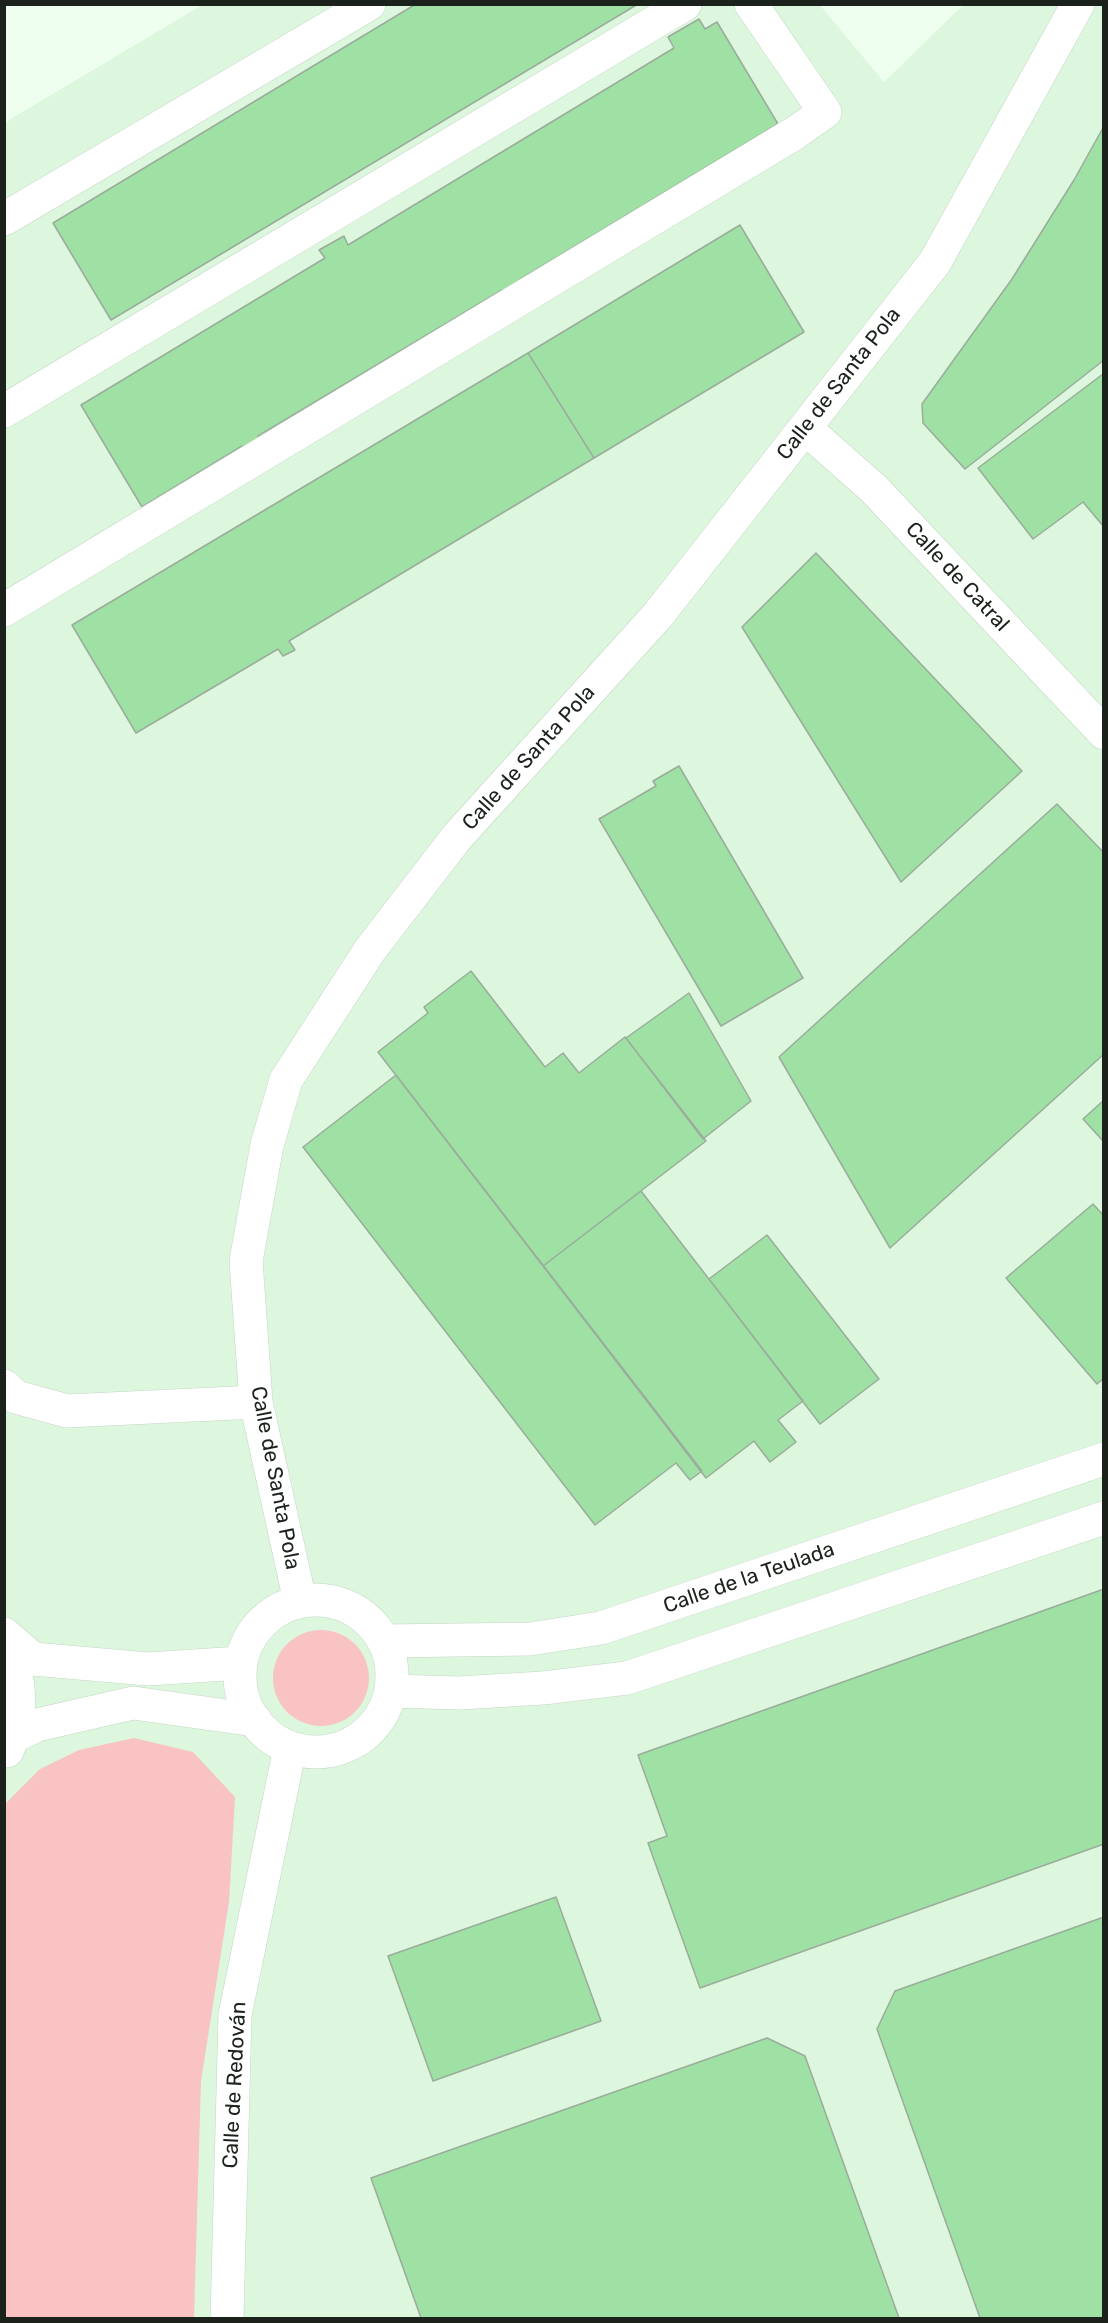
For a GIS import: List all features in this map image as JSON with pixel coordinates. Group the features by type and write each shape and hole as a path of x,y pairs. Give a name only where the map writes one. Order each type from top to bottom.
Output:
{"street":[{"path":"4,219 369,4"},
{"path":"4,411 685,4"},
{"path":"4,610 774,146 825,112 750,4"},
{"name":"Calle de Santa Pola","path":"300,1601 256,1402 246,1261 267,1145 286,1080 370,950 457,837 658,615 935,262 1078,4"},
{"name":"Calle de Catral","path":"805,428 874,489 1104,733"},
{"path":"4,1386 16,1397 67,1411 256,1402"},
{"name":"Calle de la Teulada","path":"385,1641 530,1639 601,1628 1104,1459"},
{"path":"392,1691 459,1693 543,1688 627,1678 1104,1518"},
{"path":"327,1600 345,1604 368,1619 385,1641 393,1666 392,1691 382,1716 360,1740 340,1749 314,1752 290,1748 267,1734 248,1710 240,1682 240,1663 249,1638 275,1611 300,1601 327,1600"},
{"path":"4,1634 33,1659 148,1669 240,1663"},
{"path":"4,1645 12,1658 20,1697 9,1746"},
{"path":"9,1746 37,1725 133,1703 255,1720"},
{"name":"Calle de Redován","path":"226,2319 235,2015 290,1748"}],"shaded area":[{"path":"202,5 820,5 884,82 963,5 1103,5 1103,2318 5,2318 4,123"},
{"path":"321,1630 339,1634 355,1644 365,1660 369,1678 365,1696 355,1712 339,1722 321,1726 303,1722 287,1712 277,1696 273,1678 277,1660 287,1644 303,1634"},
{"path":"134,1738 193,1752 235,1797 229,1902 201,2081 194,2318 5,2318 5,1804 40,1769 79,1750"}],"building":[{"path":"416,4 638,4 111,320 53,223"},
{"path":"699,19 705,29 717,22 778,124 519,280 523,288 508,297 502,290 258,436 264,445 247,454 242,446 142,507 81,405 325,258 319,250 344,236 348,245 674,48 668,37"},
{"path":"1104,126 1104,360 965,469 923,423 922,404 1012,279 1074,180"},
{"path":"740,225 804,332 594,458 528,353"},
{"path":"528,353 594,458 289,641 295,650 283,656 278,649 136,733 72,625"},
{"path":"1103,374 1104,527 1083,502 1033,539 978,468"},
{"path":"816,553 1022,771 901,882 742,627"},
{"path":"679,766 803,978 721,1026 599,819 656,786 653,781"},
{"path":"1057,804 1104,853 1104,1054 890,1248 779,1057"},
{"path":"471,971 545,1067 563,1053 579,1073 625,1037 706,1141 543,1266 378,1052 428,1013 424,1007"},
{"path":"689,993 751,1101 703,1139 626,1038"},
{"path":"396,1075 702,1471 690,1480 676,1463 595,1525 303,1147"},
{"path":"1104,1100 1104,1142 1083,1119"},
{"path":"641,1191 803,1401 778,1420 796,1442 770,1462 754,1441 706,1478 543,1266"},
{"path":"1093,1204 1104,1216 1104,1378 1097,1384 1006,1278"},
{"path":"767,1235 879,1379 820,1424 709,1279"},
{"path":"1104,1589 1104,1844 700,1988 648,1843 667,1836 638,1755"},
{"path":"556,1897 601,2021 433,2081 388,1956"},
{"path":"1104,1917 1104,2318 980,2318 877,2029 895,1991"},
{"path":"767,2038 805,2056 899,2318 421,2318 371,2178"}]}
